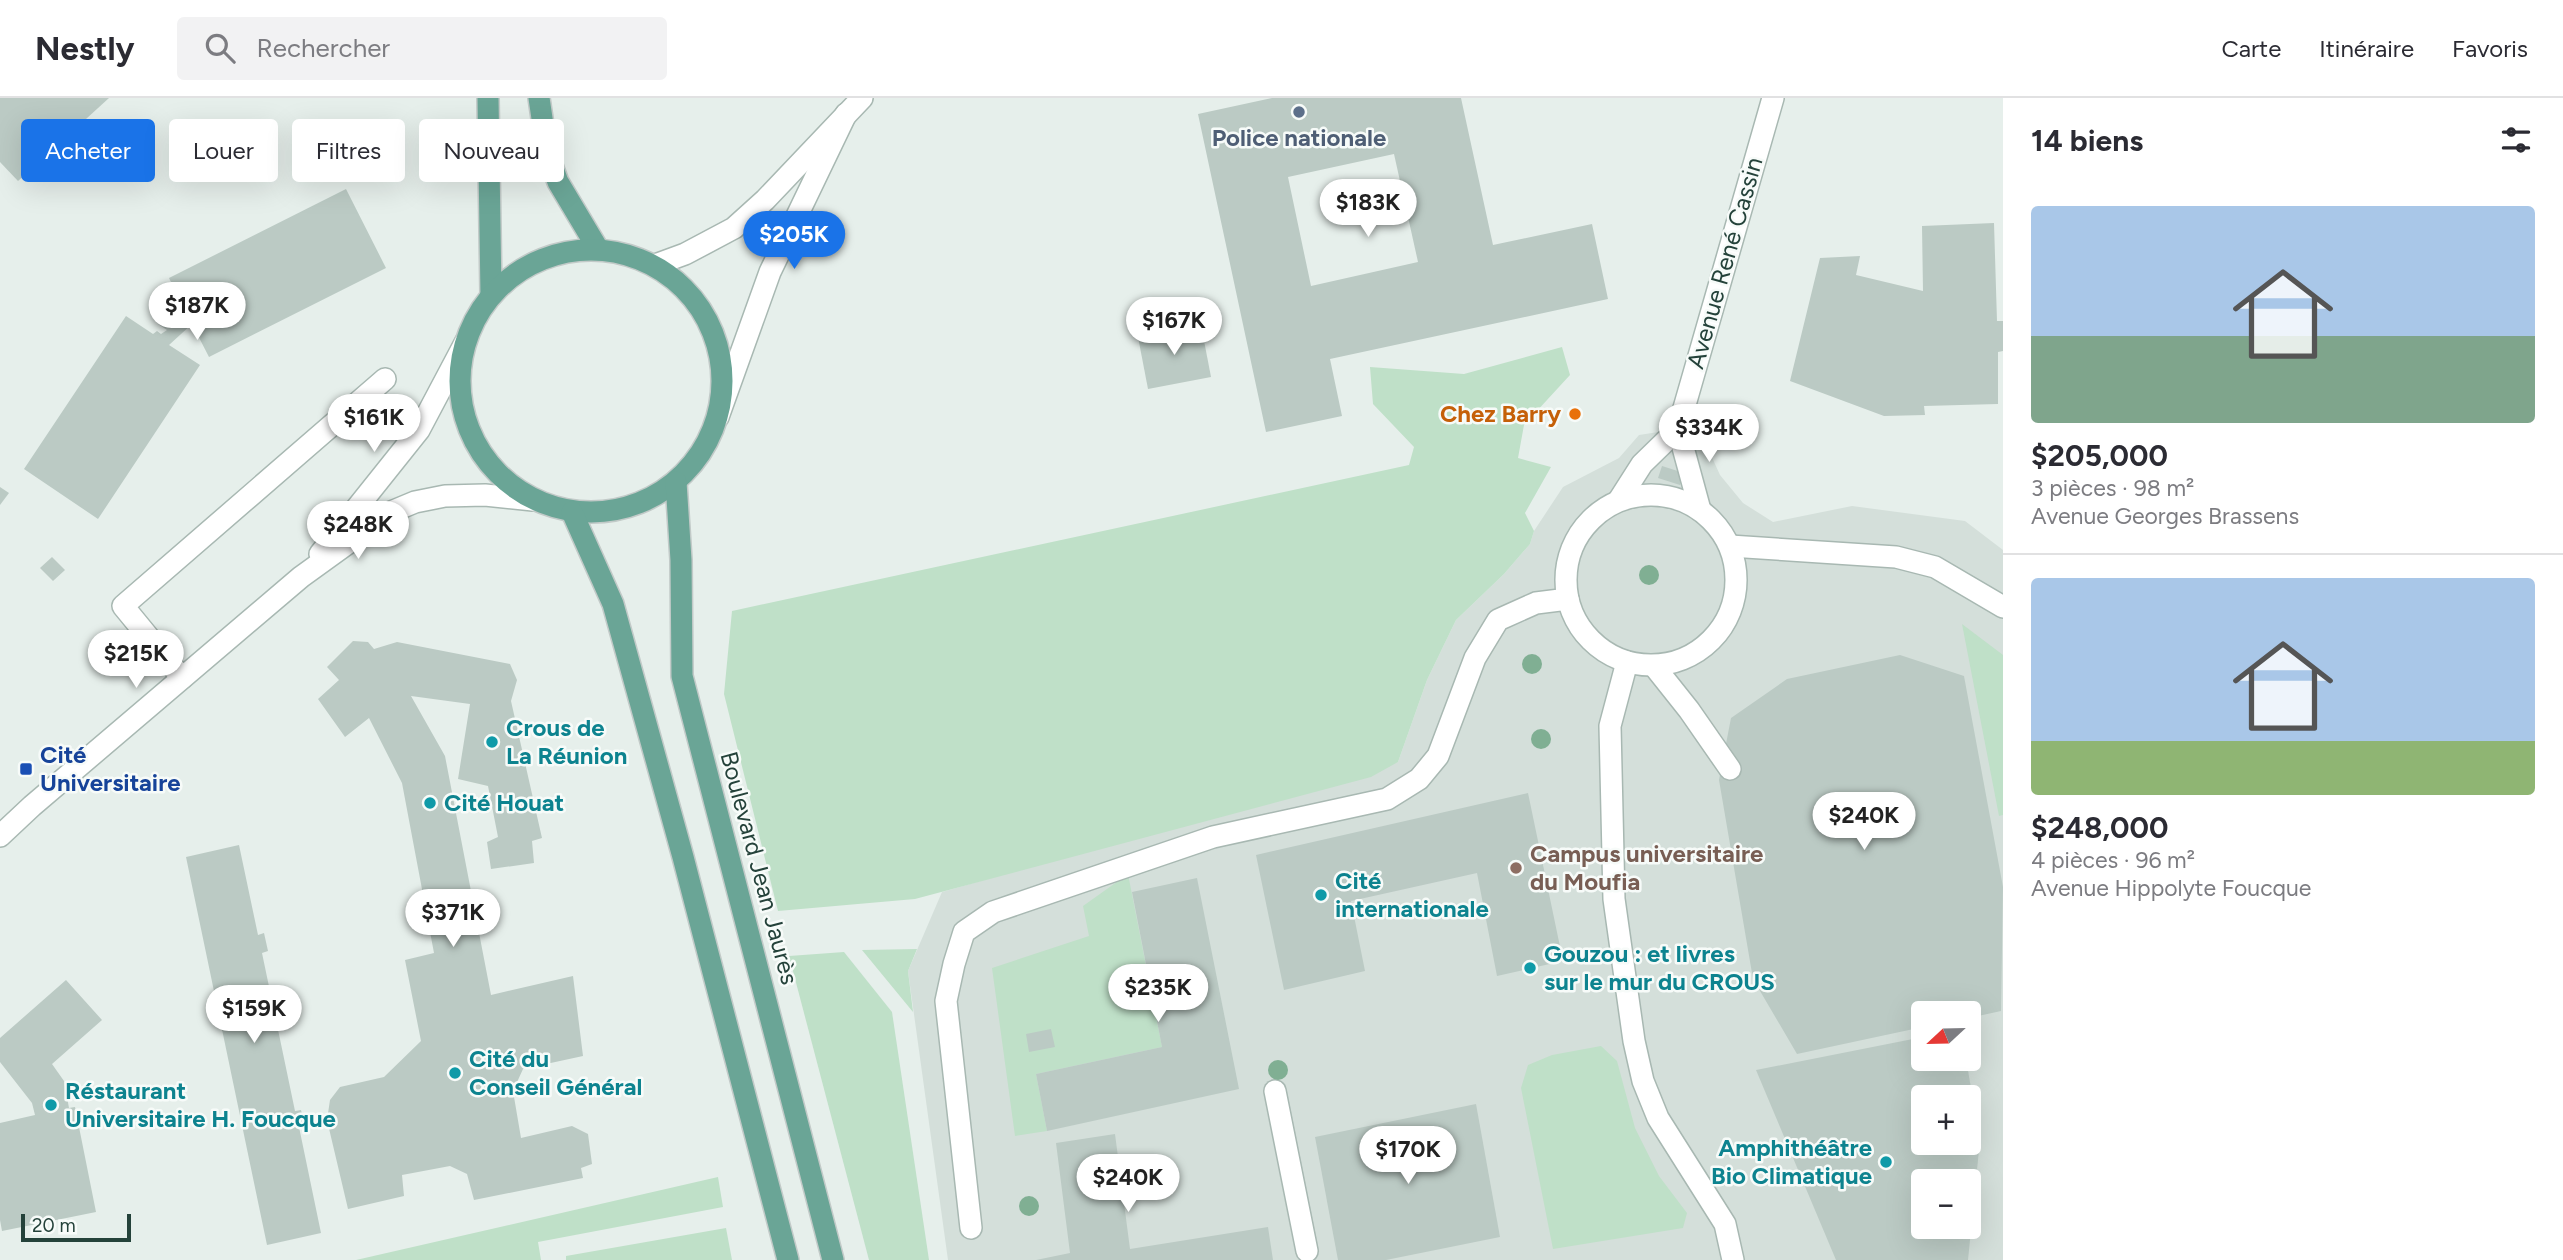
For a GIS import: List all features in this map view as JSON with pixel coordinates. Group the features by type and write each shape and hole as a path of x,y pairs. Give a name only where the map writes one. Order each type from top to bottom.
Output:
{"main road":[{"path":"488,98 491,295"},
{"path":"539,98 547,152 558,182 598,249"},
{"path":"598,249 627,254 655,265 689,292 713,330 723,373 718,417 702,453 677,482 645,502 609,512 572,512 533,500 512,487 490,464 477,446 464,413 460,378 465,343 475,318 491,295 521,269 558,253 598,249"},
{"name":"Boulevard Jean Jaurès","path":"677,482 682,676 833,1260"},
{"path":"572,512 613,604 788,1260"}],"street":[{"path":"655,265 685,254 734,228 765,200 862,98"},
{"name":"Avenue René Cassin","path":"1678,429 1773,98"},
{"path":"718,417 771,272 846,114"},
{"path":"301,577 419,430 465,343"},
{"path":"182,677 123,606 385,379"},
{"path":"1619,500 1642,464 1678,429 1700,510"},
{"path":"1647,494 1675,497 1700,510 1718,526 1730,546 1737,573 1735,601 1724,626 1705,647 1681,660 1654,666 1627,662 1600,648 1580,626 1568,599 1566,575 1571,551 1581,530 1598,512 1619,500 1647,494"},
{"path":"0,836 301,577 391,512 415,502 445,496 485,495 533,500"},
{"path":"1730,546 1896,557 1935,567 2003,607"},
{"path":"971,1228 946,1001 964,932 993,912 1213,837 1387,799 1419,779 1438,756 1475,658 1498,620 1536,603 1568,599"},
{"path":"1627,662 1610,726 1614,899 1634,1041 1643,1081 1658,1118 1725,1224 1733,1260"},
{"path":"1654,666 1730,769"},
{"path":"1275,1091 1307,1251"}],"shaded area":[{"name":"Campus universitaire du Moufia","path":"1699,429 1720,475 1743,503 1773,522 1852,506 1965,521 2003,550 2003,1260 948,1260 908,971 942,892 1398,762 1427,680 1456,620 1504,574 1530,544 1534,531 1563,487 1619,458 1639,435"}],"green space":[{"path":"1562,347 1570,375 1524,425 1518,458 1551,467 1525,513 1534,531 1530,544 1504,574 1456,620 1427,680 1398,762 1371,777 915,899 778,911 724,694 732,611 1409,465 1414,447 1373,404 1370,367 1464,374"},
{"path":"1962,624 2003,655 2003,815 1999,816"},
{"path":"1128,874 1162,1047 1036,1074 1047,1131 1015,1136 992,968 1089,936 1083,906"},
{"path":"917,949 908,971 913,1012 862,950"},
{"path":"844,952 892,1012 929,1260 869,1260 789,956"},
{"path":"1601,1046 1617,1061 1635,1128 1659,1176 1687,1213 1683,1228 1553,1249 1521,1088 1528,1065 1552,1055"},
{"path":"718,1177 723,1207 538,1242 541,1260 356,1260"},
{"path":"726,1228 732,1260 566,1260 566,1256"}],"building":[{"path":"0,98 109,98 86,119 21,119 21,178 18,181 0,162"},
{"path":"1272,98 1461,98 1493,245 1592,224 1608,299 1330,359 1342,416 1266,432 1198,114","holes":["1394,154 1418,262 1311,286 1288,177"]},
{"path":"346,189 386,268 209,357 192,324 169,345 200,365 98,519 24,469 126,316 153,334 157,331 161,334 167,330 158,324 158,318 163,314 170,315 175,323 183,316 178,310 183,307 169,278"},
{"path":"1994,223 1997,321 2003,321 2003,351 1998,352 1998,404 1924,406 1925,415 1884,416 1790,381 1820,258 1860,256 1856,275 1923,291 1922,226"},
{"path":"1201,325 1211,377 1148,389 1138,337"},
{"path":"1662,466 1684,473 1680,485 1658,478"},
{"path":"0,487 9,493 0,505"},
{"path":"52,557 65,570 53,581 40,568"},
{"path":"353,641 368,642 374,649 397,642 510,664 517,680 511,701 542,838 532,841 534,863 491,869 487,842 498,837 488,786 458,779 470,704 411,696 445,756 491,995 573,976 583,1056 523,1069 513,1091 521,1138 572,1126 588,1134 592,1164 581,1168 583,1178 474,1200 467,1174 450,1166 402,1175 404,1196 348,1209 327,1120 330,1100 340,1087 384,1077 421,1041 405,960 434,953 402,783 369,718 345,737 318,699 339,680 327,667"},
{"path":"1900,655 1964,676 2003,887 2001,1011 1981,1015 1981,1001 1911,1001 1911,1030 1797,1054 1753,979 1719,780 1731,718 1787,679"},
{"name":"Cité internationale","path":"1528,793 1563,961 1497,976 1477,873 1351,901 1365,971 1284,990 1256,855"},
{"path":"239,845 258,935 264,933 268,951 262,953 295,1111 301,1110 305,1126 299,1127 321,1233 267,1245 186,857"},
{"path":"1197,878 1239,1089 1047,1131 1036,1074 1162,1047 1132,892"},
{"name":"Réstaurant Universitaire H. Foucque","path":"66,980 102,1020 52,1064 64,1081 69,1108 75,1107 96,1212 2,1231 0,1123 35,1115 32,1103 0,1062 0,1038"},
{"path":"1051,1029 1055,1047 1029,1052 1026,1034"},
{"name":"Amphithéâtre Bio Climatique","path":"1911,1039 1911,1071 1968,1071 1970,1085 1911,1085 1911,1155 1978,1155 1977,1169 1911,1169 1911,1239 1970,1239 1968,1260 1836,1260 1756,1070"},
{"path":"1476,1104 1500,1237 1386,1260 1338,1260 1315,1137"},
{"path":"1115,1134 1130,1249 1268,1227 1273,1260 1036,1260 1070,1253 1056,1143"}],"place":[{"name":"Police nationale","path":"1299,112"},
{"name":"Chez Barry","path":"1575,414"},
{"name":"Crous de La Réunion","path":"492,742"},
{"name":"Cité Universitaire","path":"26,769"},
{"name":"Cité Houat","path":"430,803"},
{"name":"Campus universitaire du Moufia","path":"1516,868"},
{"name":"Cité internationale","path":"1321,895"},
{"name":"Gouzou : et livres sur le mur du CROUS","path":"1530,968"},
{"name":"Cité du Conseil Général","path":"455,1073"},
{"name":"Réstaurant Universitaire H. Foucque","path":"51,1105"},
{"name":"Amphithéâtre Bio Climatique","path":"1886,1162"}]}
